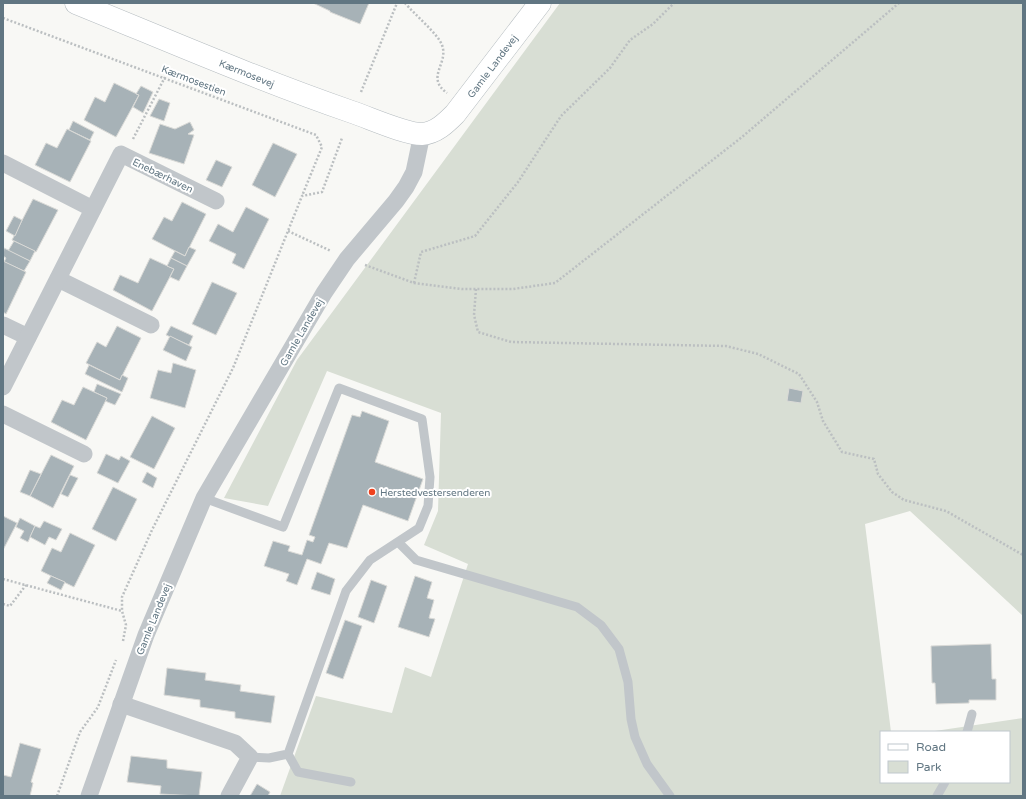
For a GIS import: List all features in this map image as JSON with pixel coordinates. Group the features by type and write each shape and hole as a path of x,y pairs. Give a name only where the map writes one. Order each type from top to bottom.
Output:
{"street":[{"name":"Kærmosevej","path":"76,3 298,93 399,128 422,134"},
{"name":"Gamle Landevej","path":"88,796 146,635 204,498 324,293 347,259 406,187 414,172 422,134 434,131 446,124 463,105 540,3"},
{"name":"Enebærhaven","path":"3,387 121,154 216,201"},
{"path":"3,163 94,209"},
{"path":"58,279 151,326"},
{"path":"3,325 28,337"},
{"path":"3,414 84,454"},
{"path":"121,704 235,743 250,757 229,796"}],"lane":[{"path":"204,498 282,527 339,388 422,419 430,477 428,506 419,528 399,543 370,560 346,591 288,754 298,772 351,782"},
{"path":"399,543 416,560 577,607 601,625 619,649 628,682 631,719 635,737 647,764 670,796"},
{"path":"967,731 972,714"},
{"path":"250,757 269,758 288,754"},
{"path":"937,796 944,783"}],"path":[{"path":"361,92 397,3"},
{"path":"405,3 414,15 439,38 443,51 437,81 439,87 463,105"},
{"path":"414,283 421,252 475,236 518,182 561,116 610,68 630,40 653,24 674,3"},
{"path":"288,231 347,259 414,283 476,289 513,289 555,283 742,137 900,3"},
{"name":"Kærmosestien","path":"3,18 316,134 322,147 233,368 152,530 122,597 122,611 126,625 123,642"},
{"path":"125,156 165,77"},
{"path":"302,196 322,192 342,138"},
{"path":"476,289 474,315 478,332 511,342 647,346 726,346 758,354 799,374 817,402 823,421 842,452 874,460 878,474 892,492 904,500 946,511 1023,555"},
{"path":"3,579 122,611"},
{"path":"3,604 10,606 26,585"},
{"path":"57,796 80,732 98,707 117,656"}],"green space":[{"path":"560,3 1023,3 1023,616 910,511 865,524 891,731 880,731 880,783 1010,783 1010,731 935,731 1023,718 1023,796 280,796 316,696 392,713 405,667 431,677 468,564 424,545 438,511 441,413 327,371 268,506 224,498 297,360"}],"building":[{"path":"313,3 369,3 360,24 330,12"},
{"path":"114,83 139,95 116,137 84,120 95,97 105,102"},
{"path":"141,86 153,92 143,113 133,107 139,95 136,94"},
{"path":"159,99 170,103 164,121 150,116"},
{"path":"73,121 94,132 90,140 69,130"},
{"path":"190,122 194,130 188,134 194,135 184,164 149,153 160,124 175,129"},
{"path":"67,129 91,141 70,182 35,165 46,143 57,148"},
{"path":"273,143 297,154 275,197 252,185"},
{"path":"216,160 232,167 222,187 206,180"},
{"path":"33,199 58,210 36,252 12,240"},
{"path":"182,202 206,214 185,256 152,239 164,217 172,221"},
{"path":"246,207 269,219 244,269 232,263 236,254 209,241 218,224 233,232"},
{"path":"14,216 22,220 15,236 6,231"},
{"path":"14,241 35,251 30,261 8,251"},
{"path":"189,247 196,250 187,266 171,258 175,251 185,256"},
{"path":"4,248 30,261 24,271 4,262 6,258 3,256"},
{"path":"150,258 174,269 152,311 113,290 120,275 138,283"},
{"path":"171,258 187,266 179,281 170,277 174,269 167,266"},
{"path":"3,261 26,272 6,314 3,312"},
{"path":"212,282 237,293 216,335 192,324"},
{"path":"117,326 141,338 120,380 86,363 97,342 106,347"},
{"path":"171,326 193,336 189,345 166,335"},
{"path":"170,336 192,347 186,361 163,350"},
{"path":"173,363 196,370 185,408 150,398 158,370 171,373"},
{"path":"89,365 120,380 122,375 128,378 122,392 85,374"},
{"path":"97,384 121,394 115,405 105,401 107,398 94,392"},
{"path":"83,387 107,398 86,440 51,422 62,400 74,405"},
{"path":"789,388 803,391 801,403 787,401"},
{"name":"Herstedvestersenderen","path":"362,411 389,421 375,462 423,479 408,521 363,505 347,548 329,543 321,564 307,559 297,585 286,581 289,574 264,566 273,541 290,546 288,551 302,555 307,540 313,542 315,537 309,535 352,415 360,417"},
{"path":"152,416 175,428 154,469 130,457"},
{"path":"106,454 119,460 121,456 130,461 118,483 97,473"},
{"path":"51,455 74,466 53,508 30,496"},
{"path":"30,470 41,474 30,496 20,492"},
{"path":"147,472 157,478 153,488 142,482"},
{"path":"70,475 78,478 68,497 61,494"},
{"path":"113,487 137,499 116,541 92,529"},
{"path":"3,516 17,523 3,550"},
{"path":"20,518 35,526 28,542 20,538 24,531 16,527"},
{"path":"44,521 62,529 56,540 49,537 45,545 30,537 35,526 40,528"},
{"path":"70,533 95,545 74,587 41,571 52,548 61,552"},
{"path":"317,572 335,579 330,595 311,589"},
{"path":"51,576 65,582 61,590 47,583"},
{"path":"415,576 432,582 427,598 434,600 429,618 435,619 429,637 398,627"},
{"path":"371,580 387,586 374,623 358,617"},
{"path":"345,620 362,626 343,679 326,673"},
{"path":"991,644 992,679 996,679 996,700 969,700 969,703 936,704 935,683 932,683 931,646"},
{"path":"167,668 206,673 205,680 241,685 240,691 275,696 271,723 235,718 235,712 200,707 200,700 164,695"},
{"path":"20,743 41,749 31,782 33,783 30,796 3,796 3,775 11,777"},
{"path":"131,756 167,760 167,768 202,772 199,796 160,794 161,786 127,782"},
{"path":"257,784 270,792 268,796 250,796"}],"place":[{"name":"Herstedvestersenderen","path":"372,492"}]}
